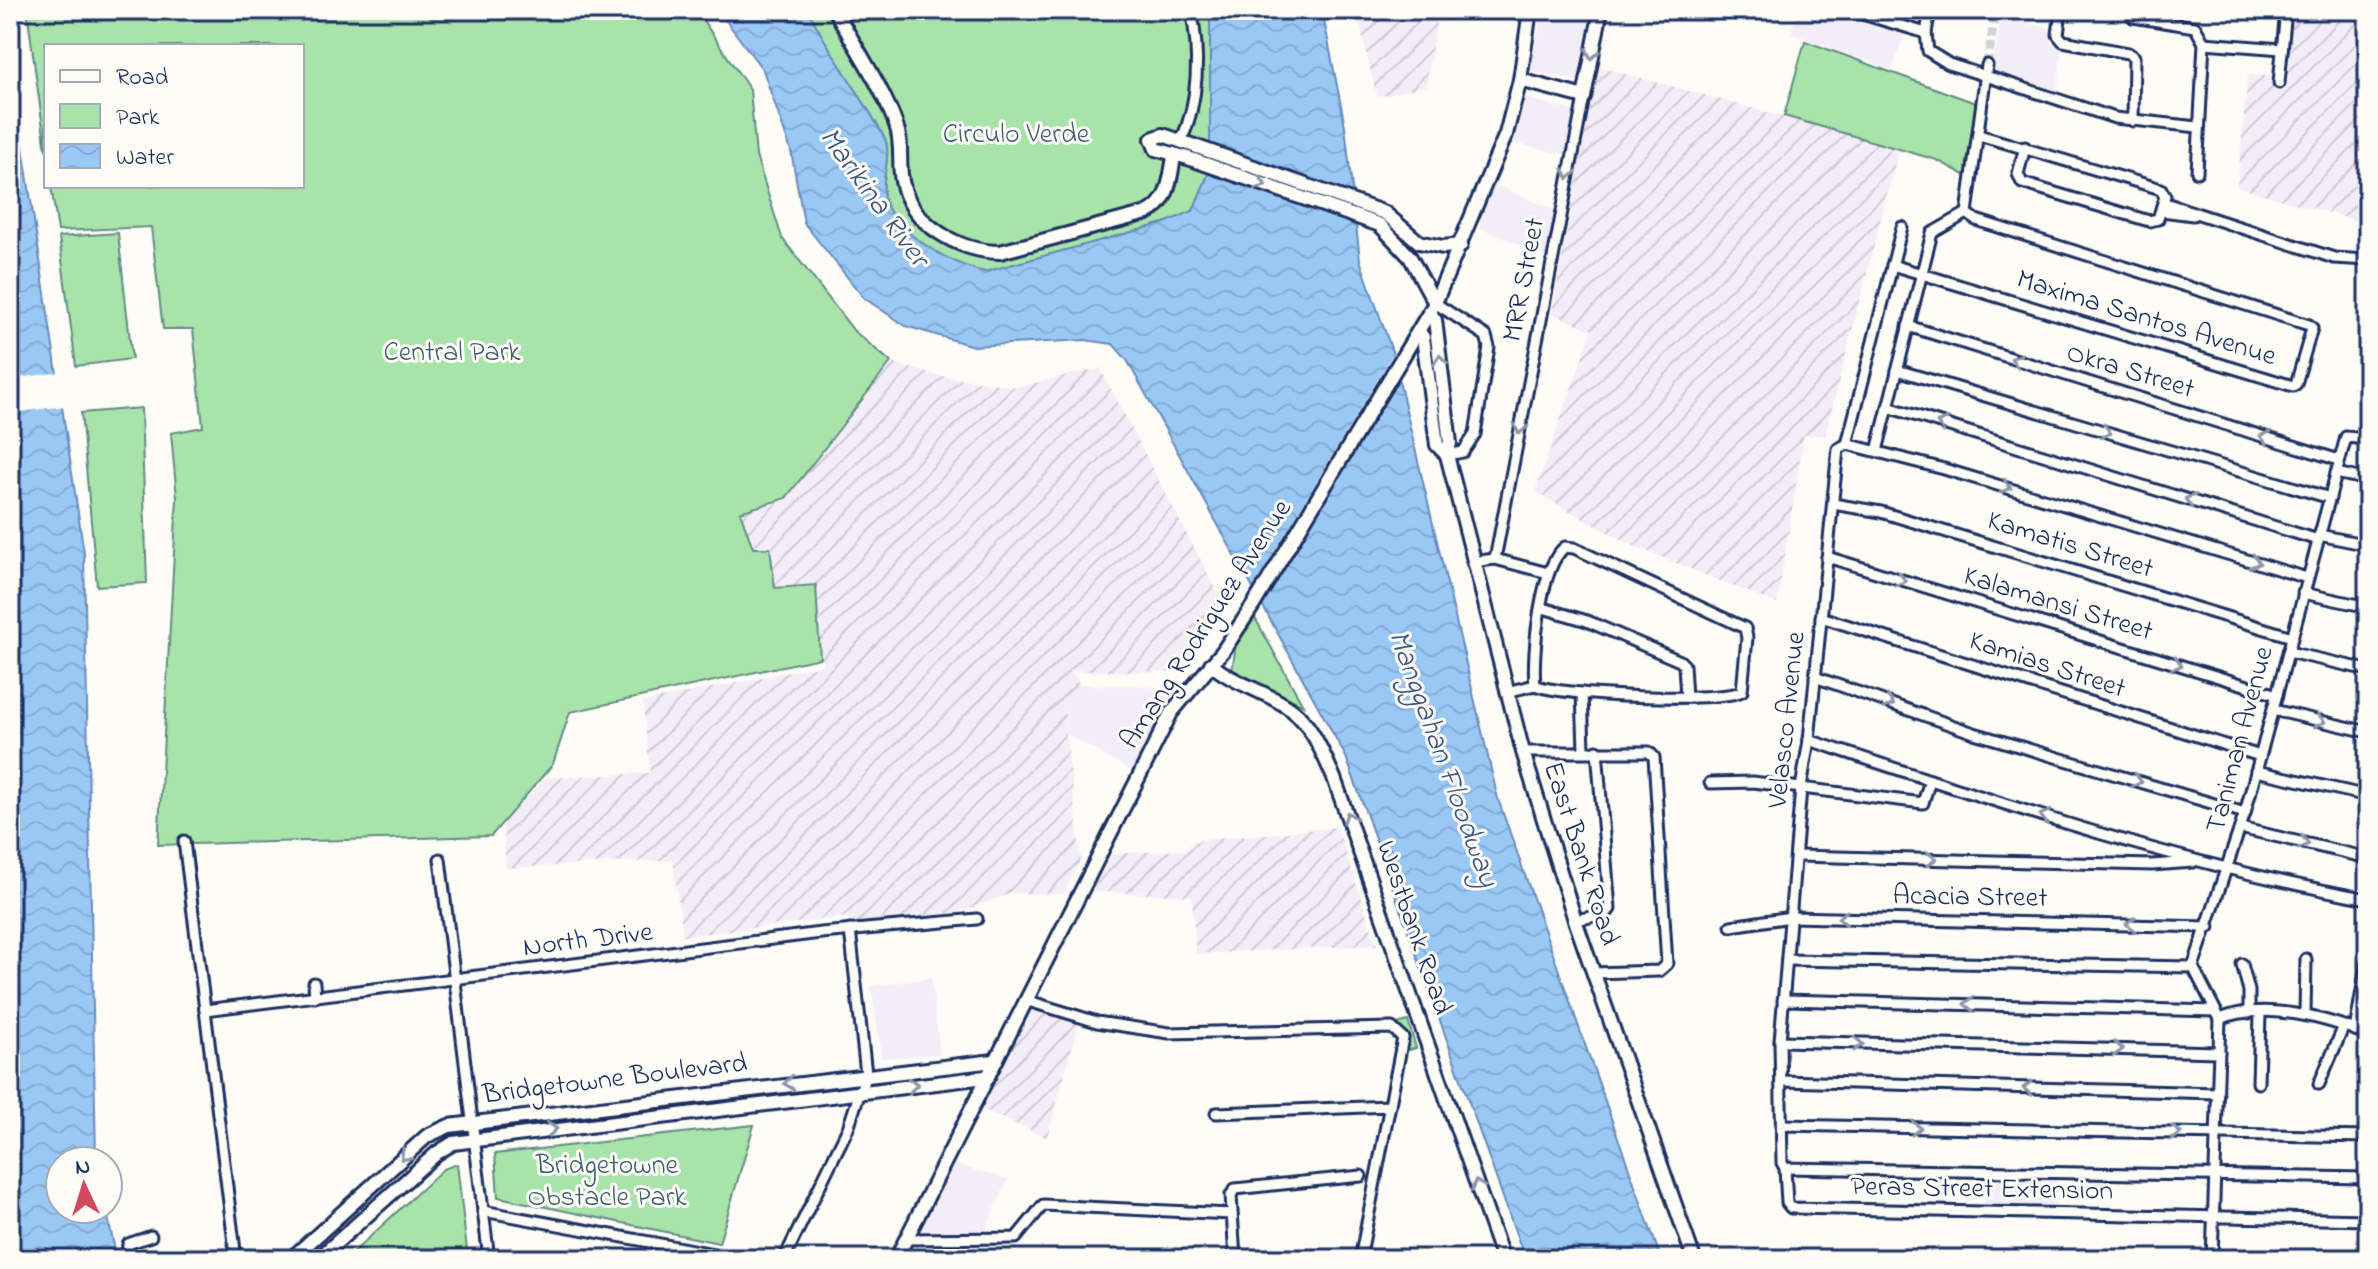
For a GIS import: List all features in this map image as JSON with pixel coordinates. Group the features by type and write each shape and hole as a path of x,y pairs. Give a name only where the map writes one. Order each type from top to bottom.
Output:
{"street":[{"path":"835,10 896,126 902,183 910,199 930,223 958,246 979,252 1000,252 1160,207 1188,143 1195,74 1191,10"},
{"name":"Amang Rodriguez Avenue","path":"896,1259 1153,744 1171,713 1254,604 1433,308 1506,134 1520,80 1530,10"},
{"name":"MRR Street","path":"1495,559 1601,10"},
{"path":"1849,10 1926,33"},
{"path":"1930,10 1926,33 1928,51 1949,64 1986,70 2133,121 2198,127"},
{"path":"2061,10 2058,35 2063,41 2128,53 2134,57 2133,121"},
{"path":"2279,83 2286,10"},
{"path":"2133,17 2195,27 2204,43 2197,172"},
{"path":"2204,43 2282,49"},
{"path":"1877,451 1935,228 1967,213 1986,70"},
{"path":"1520,80 1584,97"},
{"path":"1383,219 1156,149 1152,139 1156,134 1188,143 1383,219 1454,262"},
{"path":"1979,135 2025,147 2161,189 2163,207 2158,219 2149,221 2022,183 2018,174 2025,147"},
{"path":"2163,207 2334,258 2368,260"},
{"name":"Maxima Santos Avenue","path":"1921,274 2293,386 2312,328 2309,325 1976,220 1967,213"},
{"name":"East Bank Road","path":"1383,219 1410,257 1433,308 1449,427 1447,455 1506,692 1575,920 1694,1259"},
{"path":"1902,227 1847,444 2307,578"},
{"path":"1410,257 1423,246 1461,245"},
{"path":"1892,265 1921,274"},
{"path":"1433,308 1486,336 1489,347 1475,434 1463,452 1447,455"},
{"name":"Okra Street","path":"1908,326 2339,460"},
{"name":"East Bank Road","path":"1419,332 1423,337 1437,445 1447,455"},
{"path":"2365,389 2368,349"},
{"path":"1897,370 2330,498"},
{"path":"1888,407 2318,538 2368,545"},
{"name":"Taniman Avenue","path":"2193,967 2245,813 2339,460 2349,436 2368,439"},
{"name":"Velasco Avenue","path":"1784,1167 1780,1041 1801,788 1809,740 1838,449 1847,444"},
{"path":"2336,473 2368,480"},
{"name":"Kamatis Street","path":"1833,504 1881,512 2292,637"},
{"path":"1506,692 1535,685 1582,693 1728,697 1742,691 1747,638 1745,628 1574,548 1565,547 1548,573 1534,656 1535,685"},
{"name":"Kalamansi Street","path":"1827,557 2277,695"},
{"path":"1472,562 1495,559 1548,573"},
{"path":"2303,593 2368,607"},
{"path":"1543,608 1587,621 1680,661 1684,665 1686,697"},
{"name":"Kamias Street","path":"1821,617 2260,756"},
{"path":"2288,652 2368,670"},
{"name":"Westbank Road","path":"1211,664 1227,677 1293,711 1323,755 1339,788 1503,1259"},
{"path":"1815,677 1974,733 2245,813"},
{"path":"1582,693 1584,750"},
{"path":"2273,710 2368,732"},
{"path":"1809,740 2200,862 2368,899"},
{"path":"1523,752 1597,750 1649,752 1654,757 1667,964 1659,971 1593,973"},
{"path":"1575,920 1606,914 1610,909 1597,750"},
{"path":"2256,771 2368,796"},
{"path":"1710,783 1753,782 1923,803 1930,780"},
{"path":"2240,828 2368,858"},
{"path":"184,841 200,929 205,1010 236,1259"},
{"path":"1797,856 2152,865 2200,862"},
{"path":"440,859 489,1259"},
{"name":"Acacia Street","path":"1731,926 1791,917 2209,927"},
{"name":"North Drive","path":"205,1010 850,930 977,919"},
{"path":"784,1259 848,1128 866,1074 850,930"},
{"path":"2305,1015 2306,959"},
{"path":"1787,960 2193,967 2218,1015 2212,1259"},
{"path":"2355,1030 2367,962"},
{"path":"2242,964 2249,991 2249,1013"},
{"path":"314,983 315,997"},
{"path":"1025,1000 1097,1022 1145,1030 1185,1033 1392,1028 1403,1038"},
{"path":"1783,1000 2218,1015 2305,1015 2368,1035"},
{"path":"2258,1083 2260,1014"},
{"path":"2319,1084 2344,1026"},
{"path":"1403,1038 1424,1031"},
{"path":"1360,1259 1403,1038"},
{"path":"1780,1041 2219,1052"},
{"name":"Bridgetowne Boulevard","path":"291,1259 427,1136 449,1126 994,1061"},
{"name":"Bridgetowne Boulevard","path":"318,1259 444,1147 475,1139 985,1077"},
{"path":"1781,1081 2218,1093"},
{"path":"1216,1113 1390,1106"},
{"path":"1782,1125 2368,1137"},
{"path":"1784,1167 2368,1178"},
{"name":"Peras Street Extension","path":"1784,1167 1787,1203 1791,1208 2214,1218"},
{"path":"1235,1259 1231,1195 1235,1189 1361,1176"},
{"path":"906,1239 1016,1238 1043,1205 1231,1214"},
{"path":"483,1211 741,1259"},
{"path":"2214,1218 2368,1220"},
{"path":"127,1259 126,1249 132,1240 151,1236"},
{"path":"1332,1259 1353,1258"}],"shaded area":[{"path":"1356,10 1438,10 1426,86 1377,97"},
{"path":"1542,10 1597,10 1585,82 1531,72"},
{"path":"1799,10 1824,10 1904,35 1892,70 1790,33"},
{"path":"2294,10 2368,10 2368,224 2237,187 2248,75 2283,77"},
{"path":"2001,18 2051,28 2051,44 2062,47 2057,95 1991,74"},
{"path":"1597,66 1899,148 1825,435 1804,435 1777,604 1632,545 1535,492 1592,330 1552,313"},
{"path":"1524,98 1579,112 1567,155 1510,142"},
{"path":"1494,184 1558,212 1549,258 1479,227"},
{"path":"891,362 934,375 1018,387 1100,368 1225,607 1182,672 1071,671 1080,685 1065,703 1066,734 1081,859 1063,894 1011,893 960,912 856,923 847,917 683,936 673,860 506,868 503,823 546,778 650,773 643,702 822,665 816,585 775,588 770,548 753,548 740,511 786,498"},
{"path":"1080,685 1150,686 1174,698 1135,773 1066,734 1065,702"},
{"path":"1337,827 1377,945 1196,954 1192,896 1083,891 1108,854 1187,850 1193,841"},
{"path":"931,978 940,1054 882,1058 871,986"},
{"path":"1030,1006 1079,1022 1047,1138 979,1108"},
{"path":"950,1163 1008,1179 984,1232 919,1235"},
{"path":"1984,1177 2056,1178 2056,1215 1985,1215"}],"green space":[{"name":"Central Park","path":"27,10 696,10 750,90 756,156 782,238 854,331 891,362 786,498 740,512 753,548 770,548 775,588 816,585 820,658 570,712 553,764 491,836 158,845 177,498 171,433 203,427 193,329 163,329 151,227 58,231 51,188 304,188 304,44 44,44 44,135"},
{"name":"Circulo Verde","path":"808,10 1210,10 1210,170 1193,211 1165,223 985,272 957,263 911,235 889,211 883,191 887,151 884,137"},
{"path":"1805,41 1981,105 1972,179 1937,160 1784,116"},
{"path":"118,233 132,359 76,366 59,237"},
{"path":"141,408 147,583 97,586 81,413"},
{"path":"1255,618 1303,705 1232,670 1236,645"},
{"path":"1408,1021 1416,1048 1402,1052 1394,1025"},
{"name":"Bridgetowne Obstacle Park","path":"754,1125 719,1243 498,1197 495,1154"},
{"path":"457,1164 468,1259 346,1259 443,1169"}],"water":[{"path":"718,10 808,10 884,137 887,151 883,191 889,211 926,246 957,263 985,272 1165,223 1193,211 1210,170 1210,10 1322,10 1345,126 1360,260 1392,351 1498,799 1661,1259 1525,1259 1346,757 1127,360 1113,344 1085,340 973,346 906,326 864,298 804,223 791,151 763,70"},
{"path":"10,61 84,553 96,1145 44,1145 44,1225 110,1225 117,1259 10,1259"}],"pier":[{"path":"1207,142 1357,195 1360,227 1205,173"},
{"path":"1396,349 1402,373 1259,610 1250,593"},
{"path":"61,372 66,406 10,413 10,379"}],"tunnel":[{"path":"1987,65 1996,10"}],"water label":[{"name":"Marikina River","path":"873,198"},
{"name":"Manggahan Floodway","path":"1442,759"}]}
